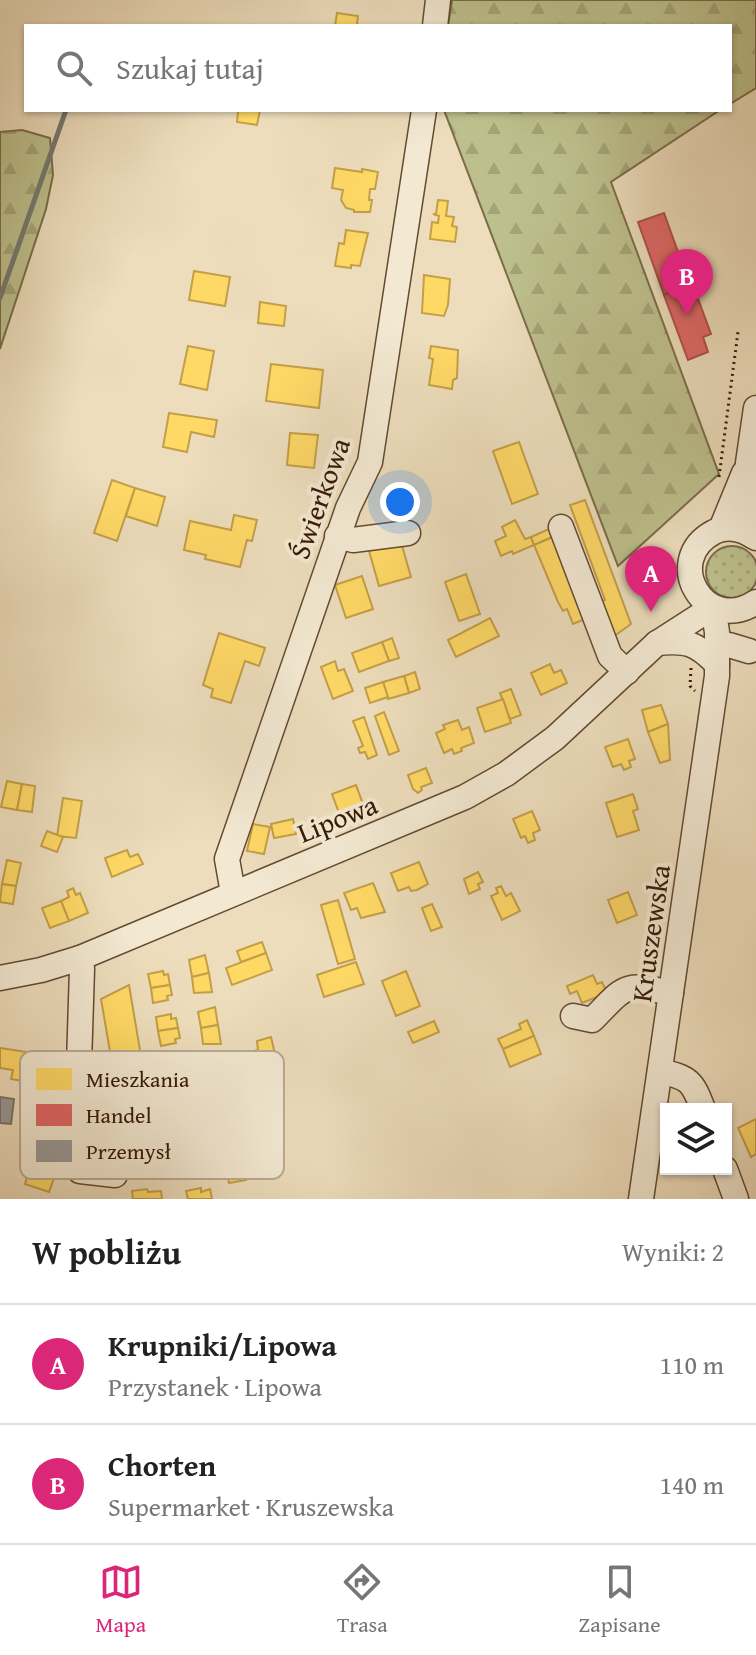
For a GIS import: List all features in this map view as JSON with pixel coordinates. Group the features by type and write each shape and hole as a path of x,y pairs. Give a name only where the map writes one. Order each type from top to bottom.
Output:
{"street":[{"path":"435,24 438,0"},
{"name":"Świerkowa","path":"233,893 227,859 337,536 370,462 424,112"},
{"path":"713,607 700,597 692,583 690,566 698,545 705,537 721,529 738,529 754,535 751,479 756,408"},
{"path":"721,529 751,479"},
{"path":"561,527 610,656 627,672"},
{"path":"337,536 353,540 408,533"},
{"name":"Lipowa","path":"657,643 692,583"},
{"name":"Kruszewska","path":"728,659 713,607 730,611 749,606"},
{"name":"Kruszewska","path":"641,1199 671,993 728,659 749,606"},
{"name":"Lipowa","path":"0,978 80,958 428,814 478,789 506,774 555,738 657,643 713,607"},
{"path":"657,643 679,641 693,644 728,659"},
{"path":"79,1051 80,958"},
{"path":"573,1016 592,1020 624,988 638,985 671,993"},
{"path":"660,1071 688,1079 701,1103"},
{"path":"727,1175 736,1199"}],"path":[{"path":"719,484 738,332"}],"green space":[{"path":"452,0 756,0 756,88 732,103 732,24 448,24"},
{"path":"445,112 717,112 611,182 719,474 618,566"},
{"path":"22,130 50,138 53,175 46,209 0,349 0,132"},
{"path":"722,548 742,548 756,562 756,582 742,596 722,596 708,582 708,562"}],"building: Mieszkania":[{"path":"337,13 358,16 357,24 335,24"},
{"path":"238,112 260,112 257,125 237,122"},
{"path":"335,168 378,172 375,189 370,189 370,212 354,212 346,208 341,200 343,190 332,188"},
{"path":"438,200 448,201 446,216 454,217 452,226 457,227 455,242 430,239 432,222 438,223 439,216 433,214 436,214"},
{"path":"346,230 368,233 360,266 335,266 339,243 344,244"},
{"path":"194,271 230,277 225,306 189,300"},
{"path":"424,275 450,279 444,316 422,313"},
{"path":"260,302 286,306 284,326 258,323"},
{"path":"188,346 214,351 207,390 180,384"},
{"path":"431,346 458,350 457,378 453,380 452,389 429,385 433,359 429,358"},
{"path":"271,364 323,370 319,408 266,401"},
{"path":"169,413 217,420 214,437 191,432 187,452 163,447"},
{"path":"290,433 318,435 314,468 287,465"},
{"path":"519,442 538,494 512,504 493,451"},
{"path":"112,480 135,488 117,541 94,533"},
{"path":"135,488 165,497 157,526 126,516"},
{"path":"585,500 631,624 613,637 599,602 605,600 570,505"},
{"path":"234,515 257,520 252,541 247,540 240,567 205,559 206,555 184,550 190,521 231,530"},
{"path":"515,520 525,539 531,537 534,545 501,556 495,541 506,536 502,527"},
{"path":"551,528 555,536 534,545 531,537"},
{"path":"555,536 590,617 573,624 567,609 563,611 558,602 534,545"},
{"path":"401,542 411,577 379,586 369,551"},
{"path":"466,574 480,614 459,621 445,582"},
{"path":"362,576 373,609 346,618 335,585"},
{"path":"490,618 499,636 456,657 448,640"},
{"path":"219,633 265,648 259,666 245,661 231,703 211,697 213,689 203,685"},
{"path":"392,638 399,658 389,661 382,642"},
{"path":"382,642 389,661 359,672 352,653"},
{"path":"335,661 338,671 344,669 353,691 333,699 321,667"},
{"path":"550,664 554,673 561,670 567,683 541,695 531,673"},
{"path":"415,672 420,689 409,693 404,676"},
{"path":"404,676 409,693 388,699 383,682"},
{"path":"383,682 388,697 370,703 365,688"},
{"path":"511,689 521,715 510,719 500,693"},
{"path":"503,699 511,723 485,732 477,708"},
{"path":"661,705 668,724 648,732 642,710"},
{"path":"384,712 399,751 389,755 375,716"},
{"path":"364,717 377,755 368,759 365,752 360,753 358,748 363,746 353,721"},
{"path":"458,720 462,730 469,727 474,743 454,754 452,749 444,753 436,733 445,729 443,725"},
{"path":"668,724 670,760 660,763 648,732"},
{"path":"628,739 635,759 629,761 631,767 624,770 621,764 613,767 605,747"},
{"path":"426,768 432,783 421,787 418,793 413,789 408,775"},
{"path":"7,781 22,784 17,810 1,807"},
{"path":"22,784 35,786 32,812 17,810"},
{"path":"356,785 363,804 339,813 332,794"},
{"path":"633,794 638,809 633,811 639,830 617,837 606,803"},
{"path":"63,798 82,801 76,838 57,836"},
{"path":"532,811 540,830 533,833 535,840 528,843 525,836 521,838 513,819"},
{"path":"293,819 296,834 274,838 271,824"},
{"path":"253,824 270,827 264,854 247,851"},
{"path":"47,831 63,837 57,852 41,846"},
{"path":"127,850 130,857 138,854 143,864 112,877 105,858"},
{"path":"7,860 21,863 16,886 2,884"},
{"path":"419,862 428,884 417,890 411,891 409,887 398,891 391,873"},
{"path":"478,872 483,882 478,884 480,889 469,894 464,879"},
{"path":"373,883 385,912 361,918 357,908 351,910 344,893"},
{"path":"2,884 16,886 13,904 0,902"},
{"path":"501,886 506,896 511,893 520,911 502,920 491,896 498,893 496,888"},
{"path":"73,888 76,895 80,893 88,913 69,921 61,901 69,897 67,891"},
{"path":"628,892 637,915 617,923 608,900"},
{"path":"338,900 355,959 338,964 321,905"},
{"path":"61,901 69,921 50,928 42,908"},
{"path":"432,904 442,927 431,931 422,908"},
{"path":"262,942 266,953 241,962 237,951"},
{"path":"266,953 272,970 232,985 226,968"},
{"path":"205,955 209,973 192,977 189,960"},
{"path":"356,962 364,984 324,997 317,975"},
{"path":"163,971 164,975 168,974 170,985 151,988 148,974"},
{"path":"406,971 420,1006 396,1016 382,981"},
{"path":"209,973 212,992 194,993 192,977"},
{"path":"593,975 597,984 602,982 607,993 582,1003 577,991 570,994 567,986"},
{"path":"129,985 140,1051 110,1051 101,999"},
{"path":"170,985 172,995 167,996 168,1000 153,1003 151,988"},
{"path":"215,1007 218,1025 201,1028 198,1012"},
{"path":"171,1014 171,1019 176,1018 178,1028 158,1031 156,1017"},
{"path":"527,1020 534,1036 503,1049 498,1039 521,1029 519,1024"},
{"path":"434,1021 439,1032 413,1043 408,1032"},
{"path":"218,1025 221,1044 203,1044 201,1028"},
{"path":"178,1028 180,1038 175,1039 176,1043 161,1046 158,1031"},
{"path":"534,1036 541,1054 510,1067 503,1049"},
{"path":"271,1037 274,1051 254,1051 258,1050 257,1041"},
{"path":"0,1048 20,1051 20,1080 11,1079 13,1070 0,1068"},
{"path":"756,1119 756,1154 751,1157 738,1128"},
{"path":"26,1179 54,1179 49,1192 25,1184"},
{"path":"228,1179 246,1179 246,1180 229,1183"},
{"path":"201,1188 201,1192 210,1189 212,1199 188,1199 186,1191"},
{"path":"147,1189 148,1192 161,1191 162,1199 133,1199 132,1191"}],"building: Handel":[{"path":"664,213 690,285 664,295 638,222"},
{"path":"694,283 711,334 703,337 708,352 688,360 664,295"}],"building: Przemysł":[{"path":"0,1097 14,1099 11,1124 0,1123"}],"waterway":[{"path":"0,298 65,112"}],"place":[{"name":"Chorten","path":"687,315"},
{"name":"Krupniki/Lipowa","path":"651,612"}]}
